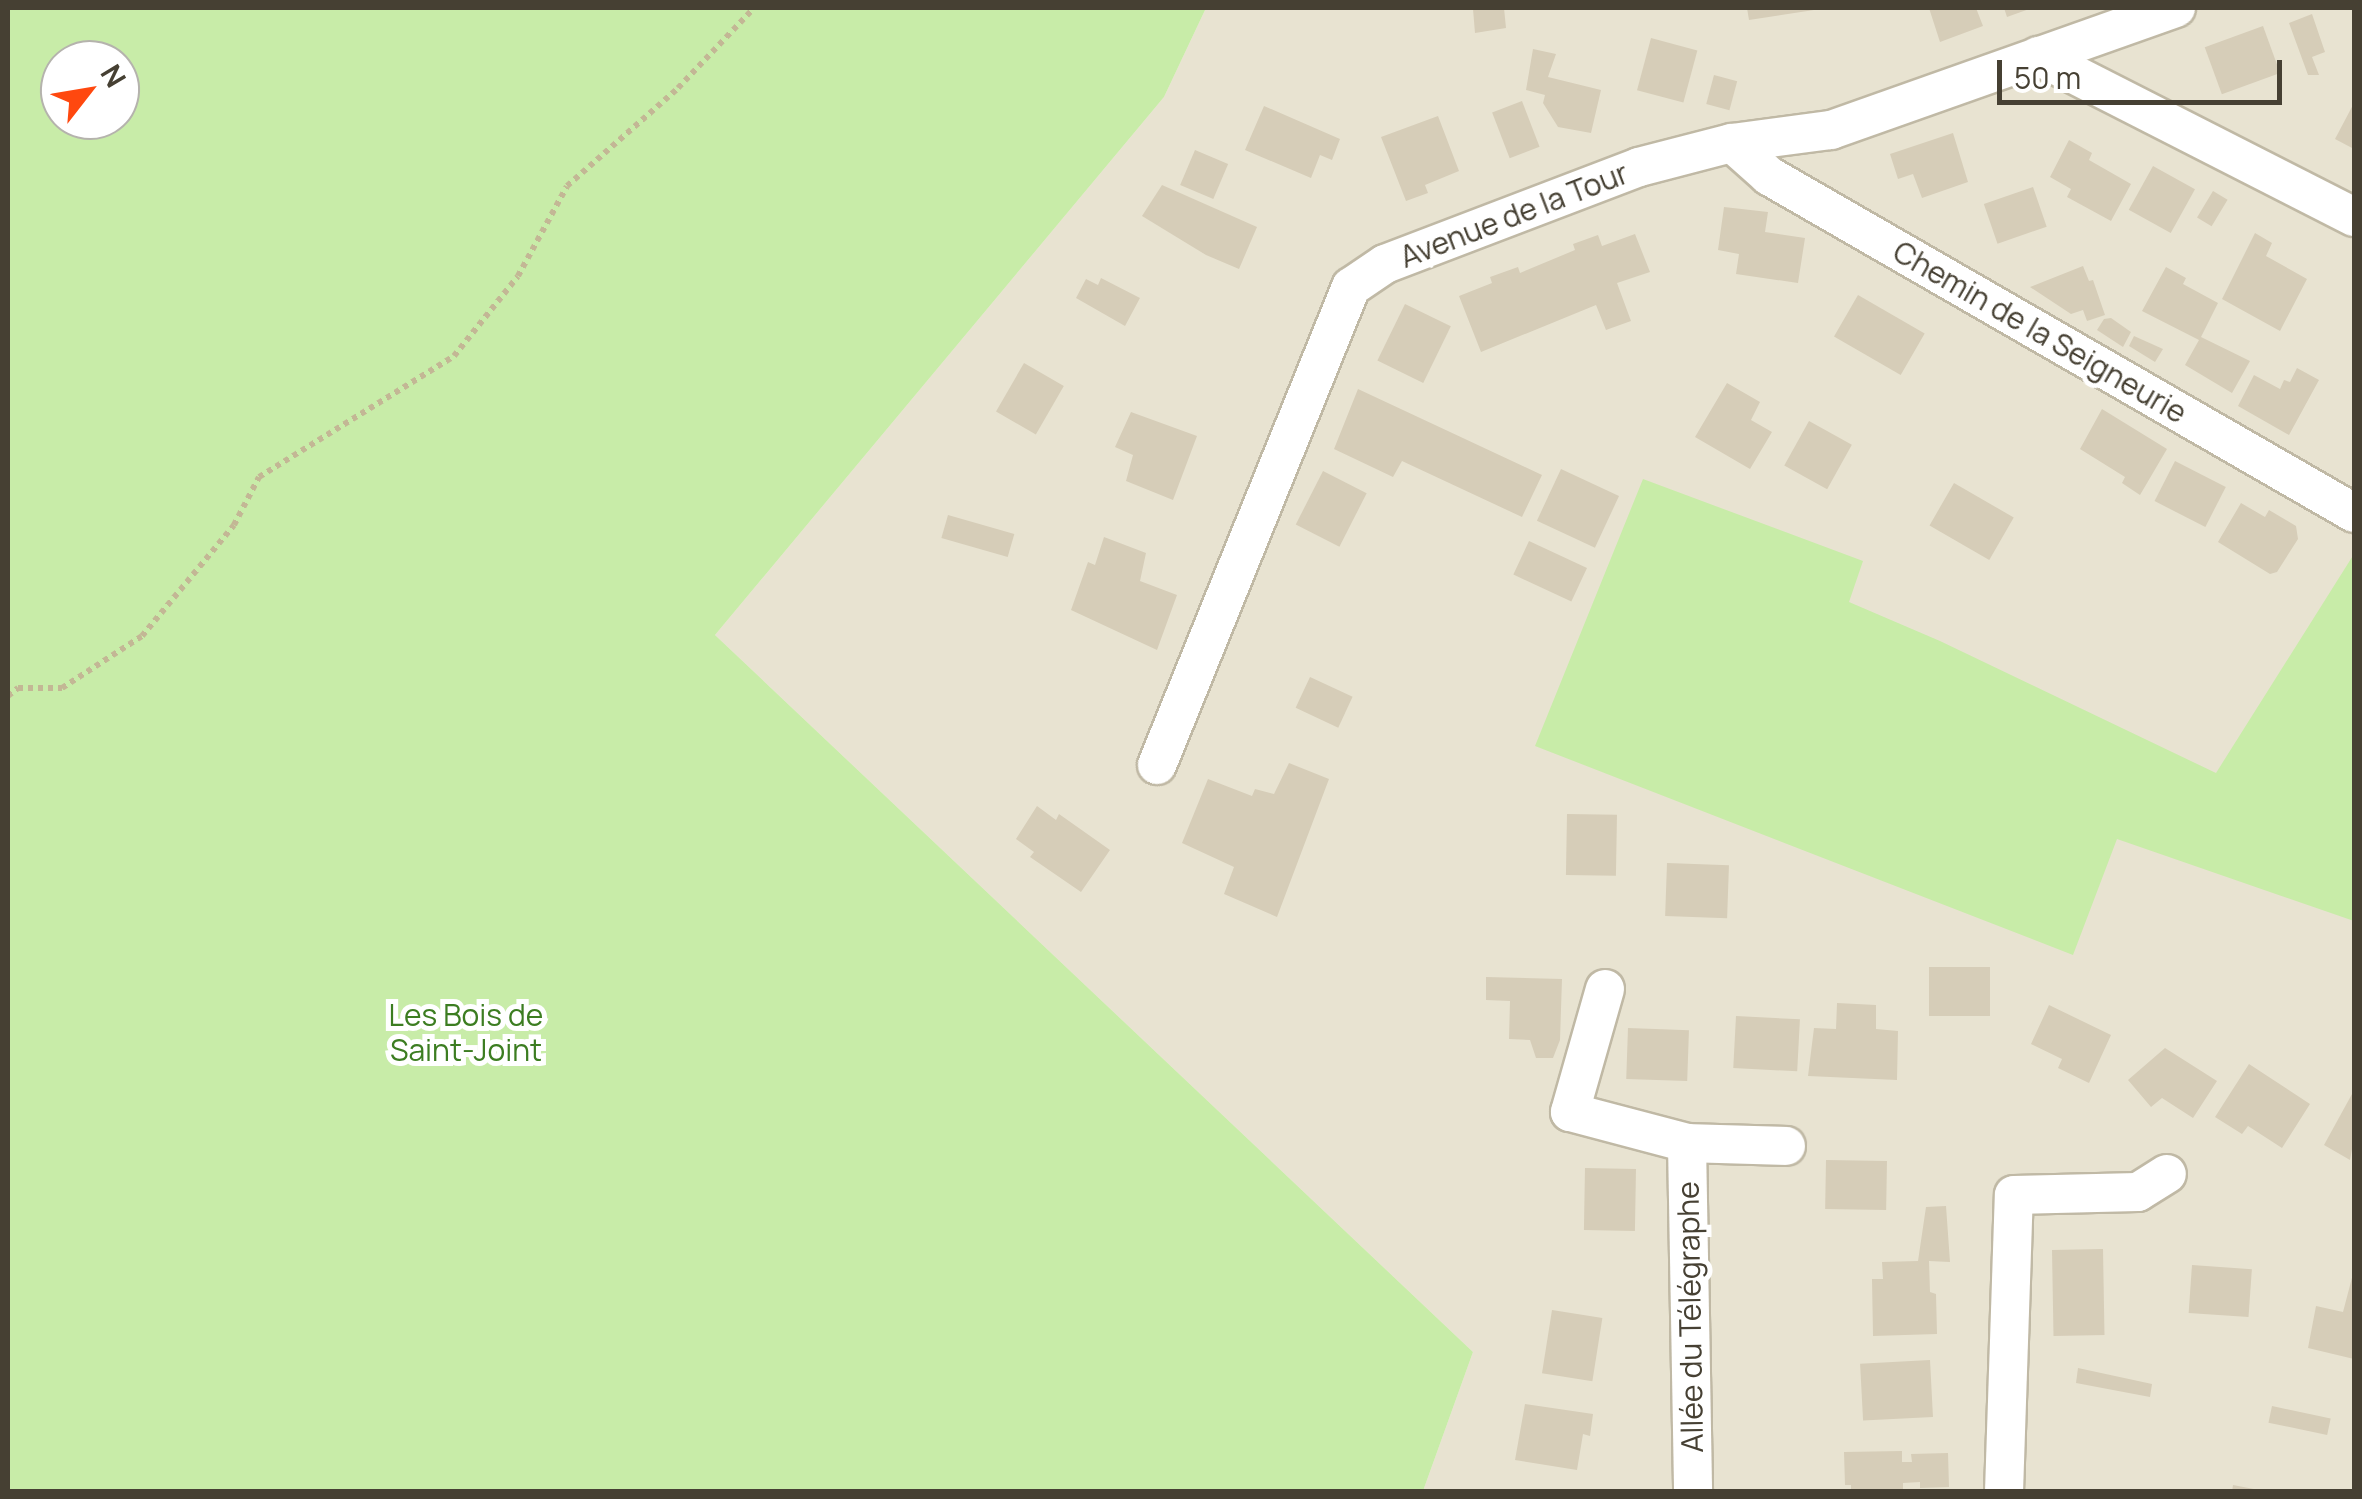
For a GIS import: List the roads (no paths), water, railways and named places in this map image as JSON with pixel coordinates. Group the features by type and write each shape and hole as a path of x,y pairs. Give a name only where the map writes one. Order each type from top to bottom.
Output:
{"street":[{"name":"Avenue de la Tour","path":"1157,765 1351,287 1384,264 1639,167 1732,143 1831,130 2176,8"},
{"path":"2038,56 2354,217"},
{"name":"Chemin de la Seigneurie","path":"1732,143 1769,176 2354,513"},
{"name":"Allée du Télégraphe","path":"1605,989 1570,1112 1687,1143 1786,1146"},
{"name":"Allée du Télégraphe","path":"1687,1143 1693,1492"},
{"path":"2004,1492 2014,1195 2138,1192 2167,1174"}],"park label":[{"name":"Les Bois de Saint-Joint","path":"466,1032"}]}
